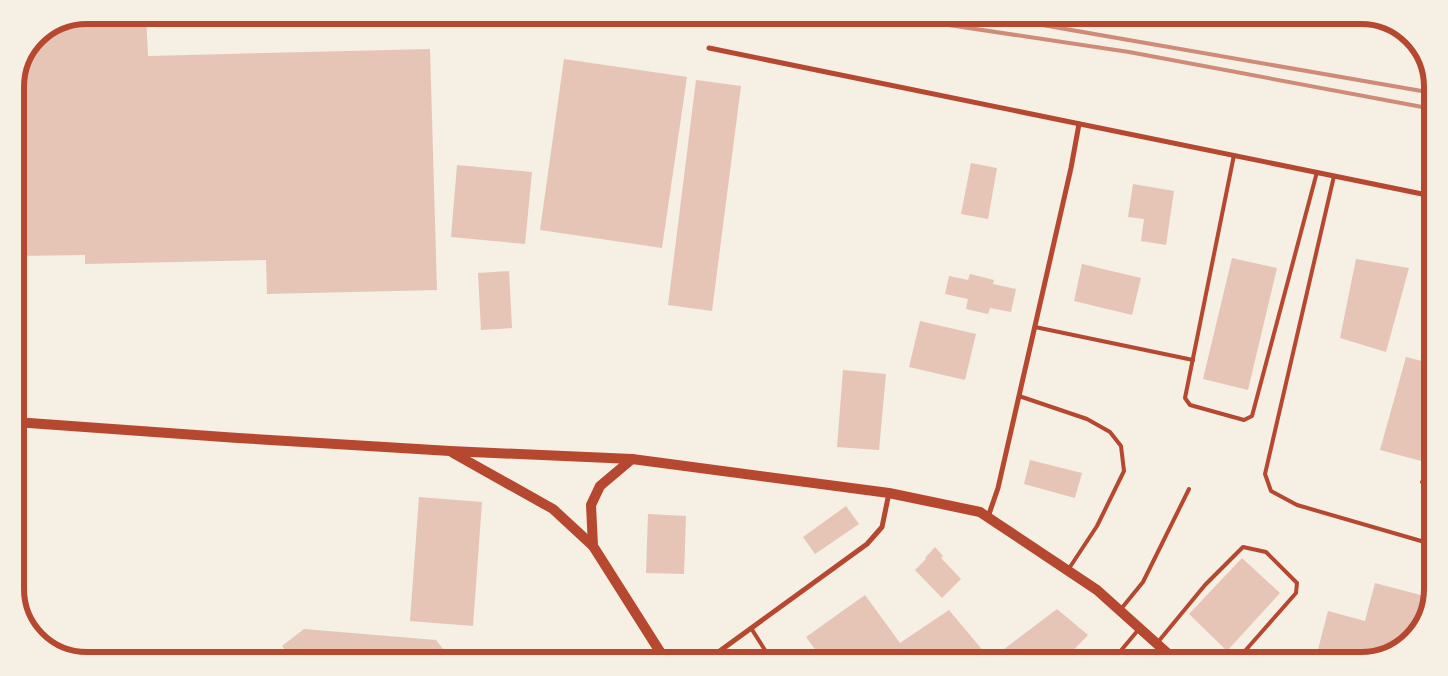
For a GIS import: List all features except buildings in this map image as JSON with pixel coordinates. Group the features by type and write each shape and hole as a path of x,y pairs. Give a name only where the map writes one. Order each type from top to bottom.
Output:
{"main road":[{"path":"24,423 450,451 632,459 889,493 980,512 1097,590 1166,652"},
{"path":"450,451 553,509 593,546 660,652"},
{"path":"593,546 591,505 600,486 632,459"}],"street":[{"path":"709,48 1424,194"},
{"path":"988,517 998,488 1069,178 1079,124"},
{"path":"718,652 866,544 882,527 889,493"}],"lane":[{"path":"1234,155 1185,398 1190,405 1244,420 1252,416 1317,172"},
{"path":"1334,176 1265,474 1271,491 1297,505 1424,542"},
{"path":"1035,327 1193,360"},
{"path":"1019,396 1087,419 1110,432 1121,446 1124,471 1097,526 1067,570"},
{"path":"1119,610 1143,582 1189,489"},
{"path":"1157,644 1205,585 1243,547 1266,552 1297,583 1296,593 1244,652"},
{"path":"751,628 766,652"},
{"path":"1120,652 1140,629"}],"railway":[{"path":"942,24 1129,52 1424,107"},
{"path":"1037,24 1424,91"}]}
